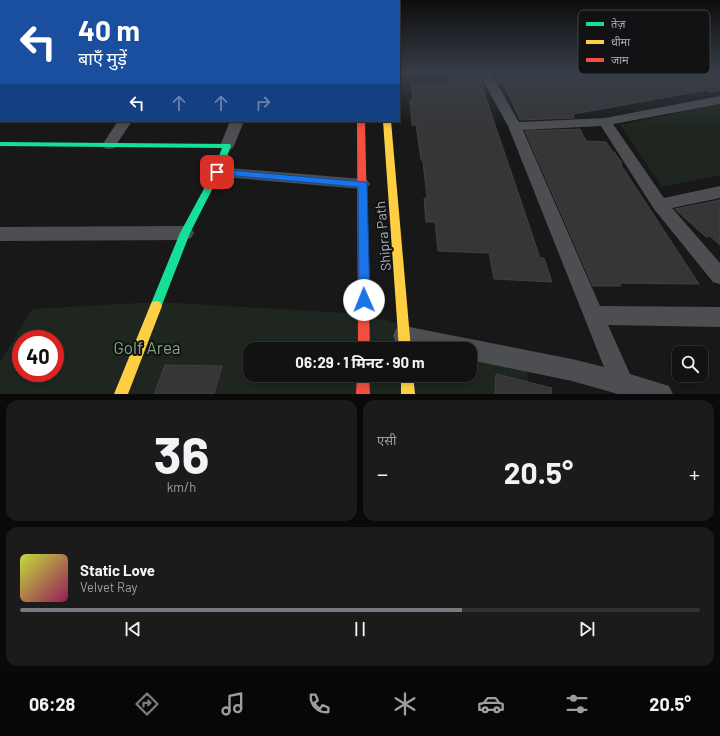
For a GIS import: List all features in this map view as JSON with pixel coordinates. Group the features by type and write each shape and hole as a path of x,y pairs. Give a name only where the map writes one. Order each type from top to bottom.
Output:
{"street":[{"path":"495,91 515,126 622,383"},
{"path":"515,126 605,122 720,100"},
{"path":"108,146 124,122"},
{"path":"121,394 185,233 217,172 237,122"},
{"name":"Shipra Path","path":"361,122 364,342"},
{"name":"Shipra Path","path":"388,122 404,342"},
{"path":"605,122 660,205 720,276"},
{"path":"0,144 226,146"},
{"path":"217,172 362,184"},
{"path":"660,205 720,192"},
{"path":"0,234 185,233"},
{"path":"594,315 720,317"},
{"path":"477,354 572,370 661,394"},
{"path":"363,394 364,382"},
{"path":"407,382 408,394"}],"green space":[{"path":"720,104 720,175 662,187 620,125"},
{"name":"Golf Area","path":"158,302 365,314 463,342 243,342 243,382 477,382 477,346 526,360 529,394 0,394 0,362 12,342 12,382 64,382 64,330 19,330 32,309"}],"building":[{"path":"412,91 484,91 540,258 544,258 552,282 494,279 489,253 438,251 435,222 426,222 424,198 427,199 423,161 421,160 416,125 412,125 410,100 413,100"},
{"path":"507,91 699,91 573,114 574,118 520,120"},
{"path":"580,129 586,141 606,142 614,152 699,284 619,283 621,286 593,286 525,131"},
{"path":"720,200 720,245 710,236 706,237 675,209"},
{"path":"165,365 222,366 214,394 154,394"},
{"path":"496,374 552,388 551,394 495,394"}],"traffic: fast":[{"path":"0,144 227,146 217,172 185,233 156,306"}],"traffic: slow":[{"path":"387,122 404,342"},
{"path":"121,394 156,306"},
{"path":"407,382 408,394"}],"traffic: jam":[{"path":"361,122 364,342"},
{"path":"363,382 363,394"}],"route":[{"path":"217,172 362,184 364,300"}]}
